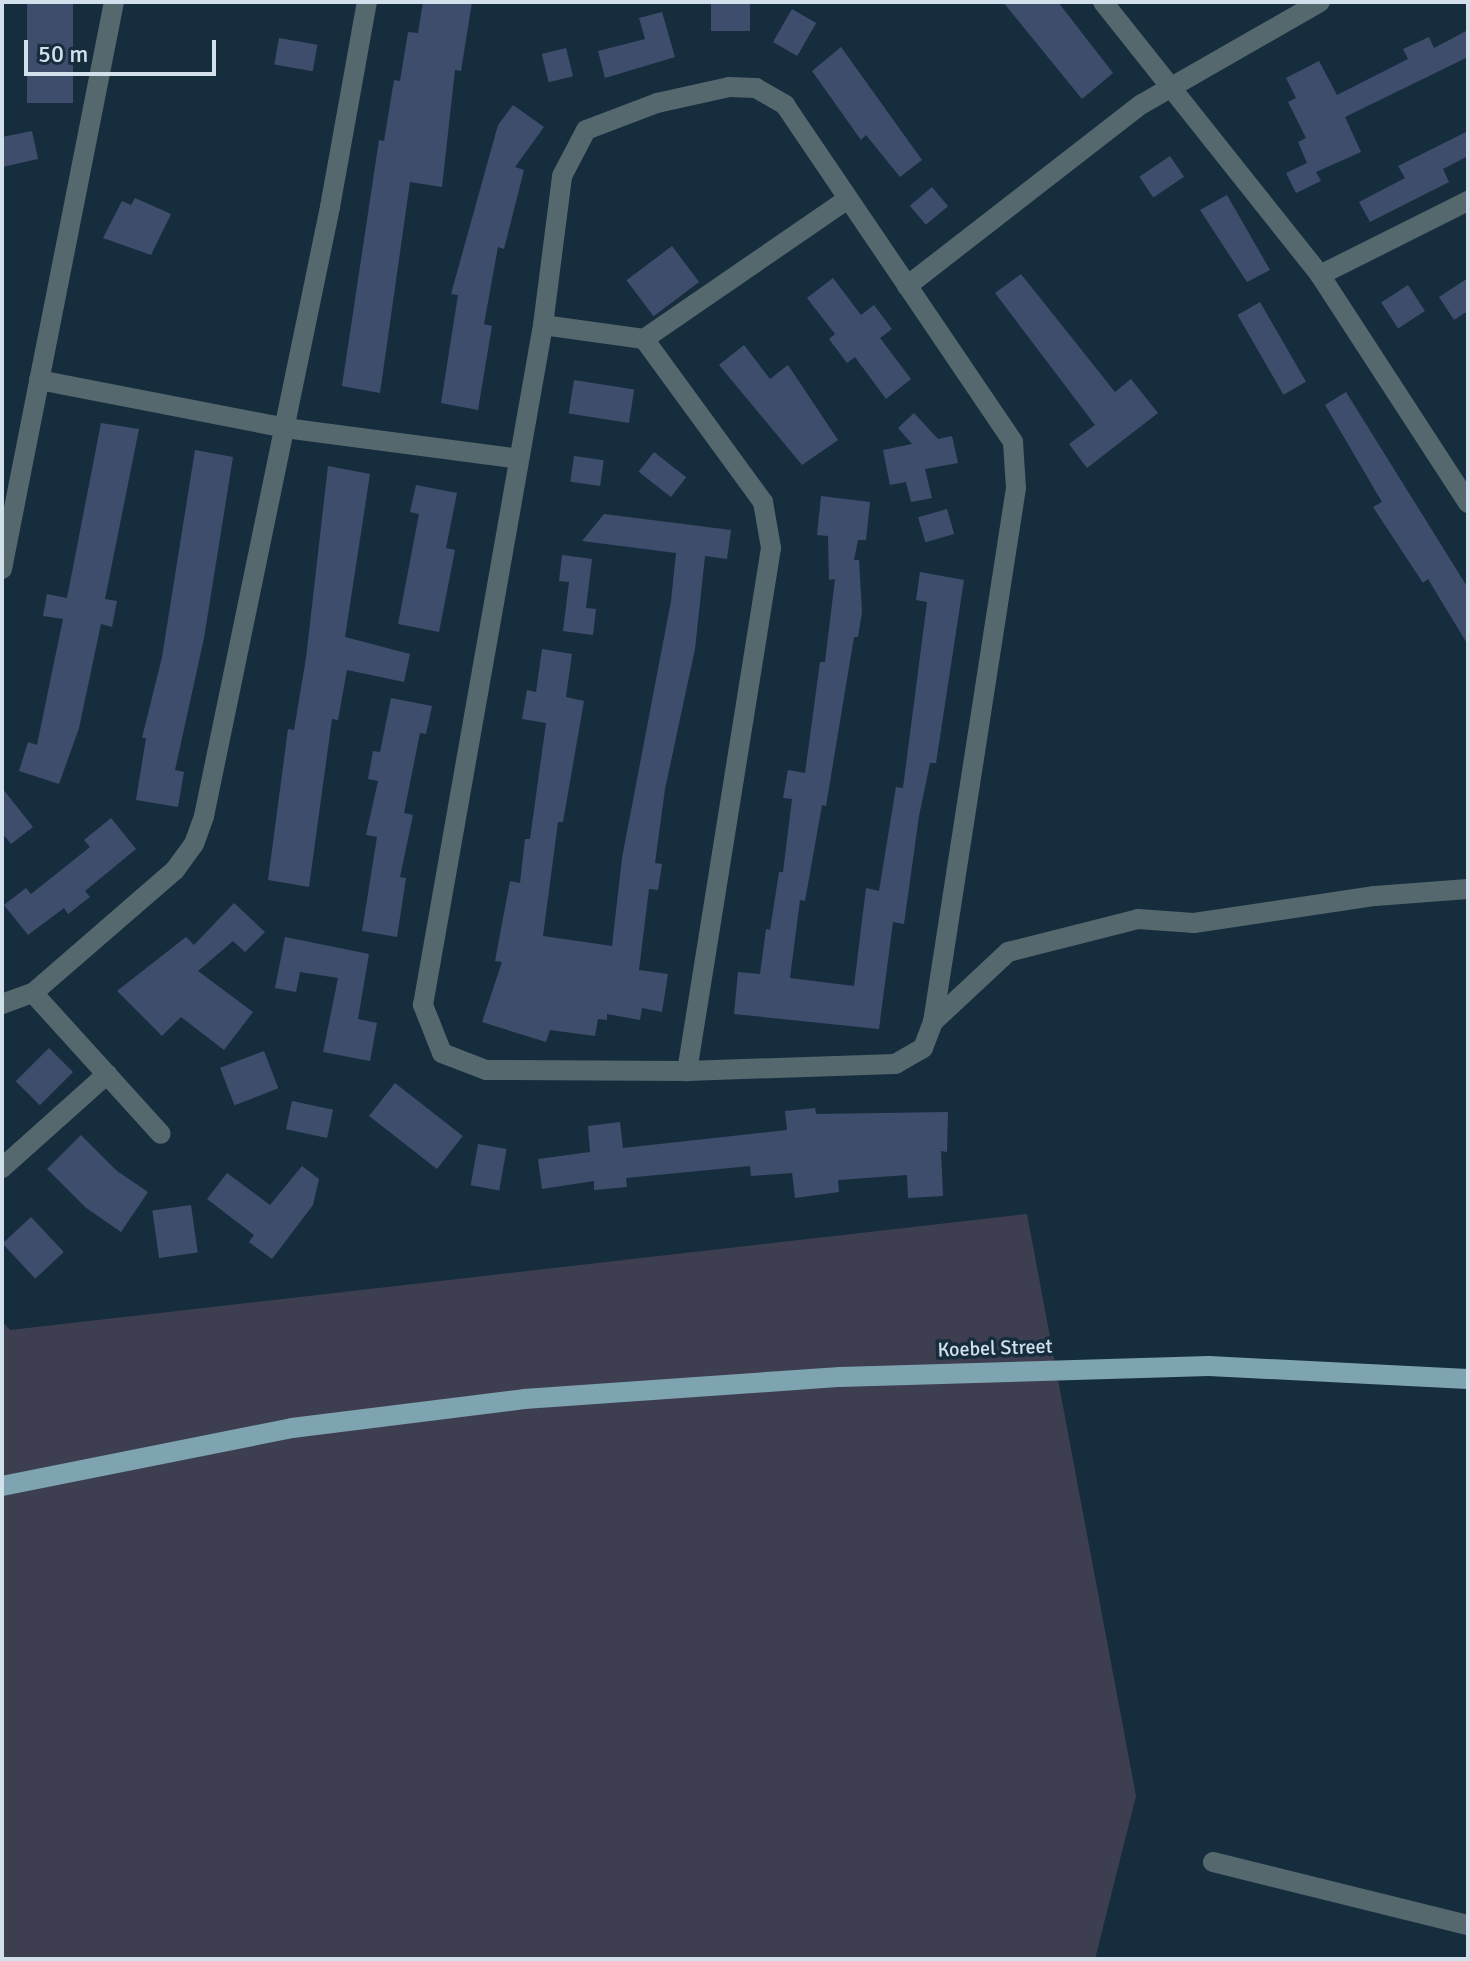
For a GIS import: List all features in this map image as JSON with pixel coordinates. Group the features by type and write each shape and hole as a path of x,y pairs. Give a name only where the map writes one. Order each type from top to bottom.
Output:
{"main road":[{"name":"Koebel Street","path":"2,1486 292,1428 524,1399 840,1377 1209,1366 1468,1379"}],"street":[{"path":"2,569 114,2"},
{"path":"2,1004 33,993 175,870 194,844 204,816 285,428 367,2"},
{"path":"1103,2 1172,84 1320,275 1468,503"},
{"path":"907,286 1172,84 1320,2"},
{"path":"729,87 756,88 785,105 846,200 907,286 1013,442 1016,488 933,1022 923,1048 895,1064 687,1071 486,1070 442,1053 423,1005 543,325 562,176 586,130 657,103 729,87"},
{"path":"543,325 644,339 846,200"},
{"path":"1320,275 1468,201"},
{"path":"644,339 763,502 771,548 687,1071"},
{"path":"39,380 285,428 519,459"},
{"path":"933,1022 1008,952 1138,919 1194,923 1375,896 1468,889"},
{"path":"33,993 161,1134"},
{"path":"2,1168 107,1074"},
{"path":"1213,1862 1468,1925"}],"shaded area":[{"path":"1027,1214 1136,1796 1095,1959 2,1959 2,1321 10,1330"}],"building":[{"path":"27,2 73,2 73,103 27,103"},
{"path":"423,2 472,2 461,71 455,70 442,187 410,182 380,393 342,386 379,140 384,141 394,80 400,81 408,32 418,33"},
{"path":"711,2 750,2 750,31 711,31"},
{"path":"1003,2 1058,2 1113,73 1082,99"},
{"path":"792,9 816,23 797,56 773,42"},
{"path":"662,12 675,57 605,78 598,51 645,39 639,18"},
{"path":"1468,30 1468,57 1345,117 1361,152 1316,172 1321,181 1296,193 1286,173 1307,163 1298,142 1306,138 1288,102 1296,98 1286,78 1319,61 1337,95 1408,59 1403,49 1429,37 1434,48"},
{"path":"279,38 317,45 313,71 274,65"},
{"path":"841,47 922,160 900,177 866,135 861,140 812,71"},
{"path":"566,48 573,76 549,82 542,54"},
{"path":"513,105 544,127 515,167 524,170 504,249 498,247 484,324 492,326 478,410 441,403 458,295 451,294 498,125"},
{"path":"32,131 38,159 2,167 2,137"},
{"path":"1468,131 1468,156 1443,169 1449,182 1370,222 1359,202 1405,178 1398,166"},
{"path":"1170,156 1184,177 1153,197 1139,177"},
{"path":"932,187 948,206 926,225 910,206"},
{"path":"1227,195 1270,270 1247,282 1200,210"},
{"path":"135,198 171,214 151,255 103,238 122,201 131,205"},
{"path":"672,246 699,282 654,316 626,280"},
{"path":"1021,274 1115,392 1131,379 1158,413 1087,468 1069,444 1095,425 995,293"},
{"path":"833,278 861,315 874,305 892,329 880,338 911,379 886,399 855,357 847,363 829,339 835,334 807,298"},
{"path":"1468,278 1468,311 1454,320 1439,297"},
{"path":"1408,285 1425,311 1398,328 1381,302"},
{"path":"1260,302 1306,382 1283,395 1237,315"},
{"path":"744,345 770,379 788,365 838,440 802,465 719,365"},
{"path":"574,380 634,390 629,423 569,414"},
{"path":"1346,392 1468,588 1468,645 1428,579 1423,583 1373,507 1382,502 1325,405"},
{"path":"914,413 938,439 952,436 958,463 925,469 932,498 911,502 906,482 890,485 883,450 912,444 898,428"},
{"path":"101,423 139,429 105,599 117,601 112,627 101,624 79,728 59,784 19,771 28,742 37,745 63,619 43,616 47,594 67,598"},
{"path":"195,450 233,457 204,638 175,770 184,772 178,807 136,800 146,738 142,738 162,657"},
{"path":"654,452 686,477 671,497 639,472"},
{"path":"574,456 604,460 600,486 570,482"},
{"path":"328,466 370,474 345,637 410,654 404,682 347,670 338,720 332,719 309,887 268,880 288,729 294,730 306,658"},
{"path":"416,485 457,493 446,548 455,550 439,632 398,624 419,514 410,512"},
{"path":"821,496 870,502 866,540 858,540 854,560 859,560 862,612 858,637 854,637 826,806 822,805 805,901 800,900 790,978 854,986 866,888 879,891 896,787 903,788 927,602 916,600 920,572 964,580 936,763 930,763 919,816 904,924 893,922 879,1029 734,1014 738,972 760,974 766,929 770,930 779,872 783,872 792,799 783,798 788,770 805,773 820,662 825,662 835,579 829,580 828,536 817,535"},
{"path":"947,509 954,534 925,542 918,517"},
{"path":"604,514 731,530 727,559 705,556 695,649 665,789 655,863 662,864 658,890 649,889 639,970 668,974 662,1012 642,1008 640,1020 607,1014 607,1020 598,1019 595,1036 550,1030 546,1042 482,1022 502,962 495,961 510,881 520,883 525,839 530,839 546,723 522,719 527,690 536,692 542,649 572,654 566,697 584,701 563,822 558,822 543,936 612,946 622,858 671,601 676,553 582,541"},
{"path":"562,555 592,559 586,608 596,609 593,635 563,631 569,582 559,581"},
{"path":"391,698 432,706 426,734 420,733 404,813 413,815 400,877 406,878 397,937 362,931 377,837 366,835 378,781 368,779 373,751 380,752"},
{"path":"2,788 33,827 11,844 2,833"},
{"path":"111,818 136,849 85,891 90,897 68,914 64,908 28,935 4,905 26,888 31,894 90,847 84,840"},
{"path":"234,903 265,932 245,952 233,941 198,971 253,1012 224,1050 181,1017 162,1036 117,991 186,937 194,945"},
{"path":"285,937 369,954 358,1019 377,1023 370,1061 323,1052 338,978 300,972 296,992 275,988"},
{"path":"49,1048 73,1072 40,1105 16,1081"},
{"path":"264,1051 278,1088 234,1105 220,1068"},
{"path":"395,1083 463,1136 437,1169 369,1116"},
{"path":"292,1101 333,1110 327,1138 286,1129"},
{"path":"815,1108 816,1114 948,1112 947,1152 941,1151 943,1196 908,1198 907,1175 838,1180 839,1192 795,1198 792,1173 751,1176 750,1166 626,1178 627,1187 594,1190 594,1181 542,1189 538,1159 590,1152 588,1126 620,1122 623,1148 787,1130 785,1111"},
{"path":"81,1135 117,1171 148,1192 121,1232 85,1207 47,1169"},
{"path":"478,1144 507,1149 499,1190 471,1185"},
{"path":"302,1166 319,1179 313,1205 272,1259 249,1242 254,1235 207,1199 227,1173 270,1205"},
{"path":"191,1205 198,1253 159,1258 152,1210"},
{"path":"31,1217 64,1252 35,1279 2,1244"}]}
